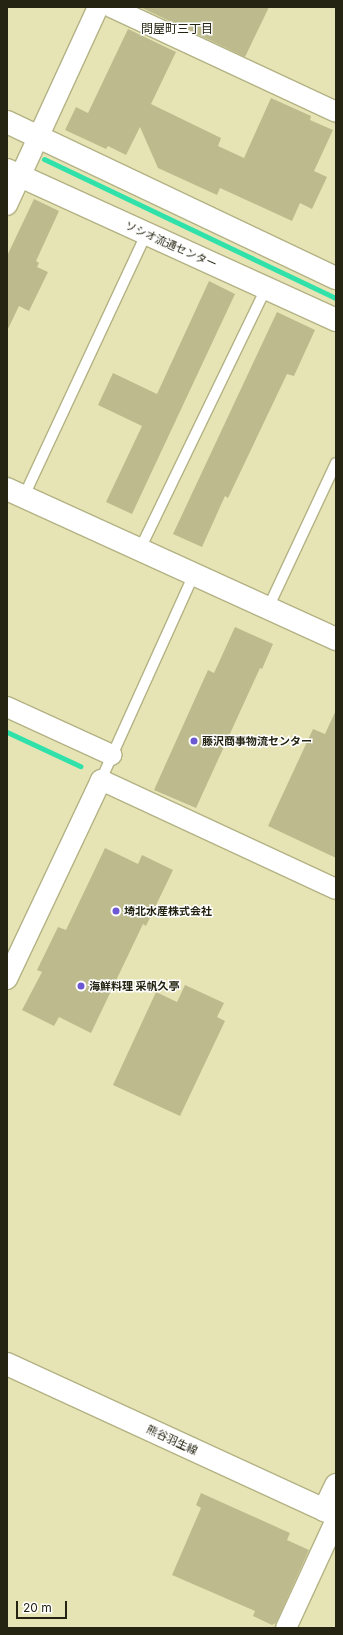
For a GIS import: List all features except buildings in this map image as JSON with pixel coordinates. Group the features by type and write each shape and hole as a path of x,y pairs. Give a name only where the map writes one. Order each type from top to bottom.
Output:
{"street":[{"path":"7,205 14,173 39,137 98,7"},
{"path":"111,7 336,112"},
{"path":"7,122 336,278"},
{"name":"ソシオ流通センター","path":"14,173 336,320"},
{"path":"16,492 336,639"},
{"path":"7,707 112,755"},
{"path":"7,979 101,780 336,889"},
{"name":"熊谷羽生線","path":"7,1364 332,1515"},
{"path":"286,1628 332,1515 336,1485"}],"lane":[{"path":"16,492 146,234"},
{"path":"140,549 266,288"},
{"path":"268,608 336,463"},
{"path":"101,780 194,574"}],"waterway":[{"path":"44,159 336,298"},
{"path":"7,732 80,766"}],"place":[{"name":"藤沢商事物流センター","path":"194,741"},
{"name":"埼北水産株式会社","path":"116,911"},
{"name":"海鮮料理 采帆久亭","path":"81,986"}],"district":[{"name":"問屋町三丁目","path":"177,29"}]}
